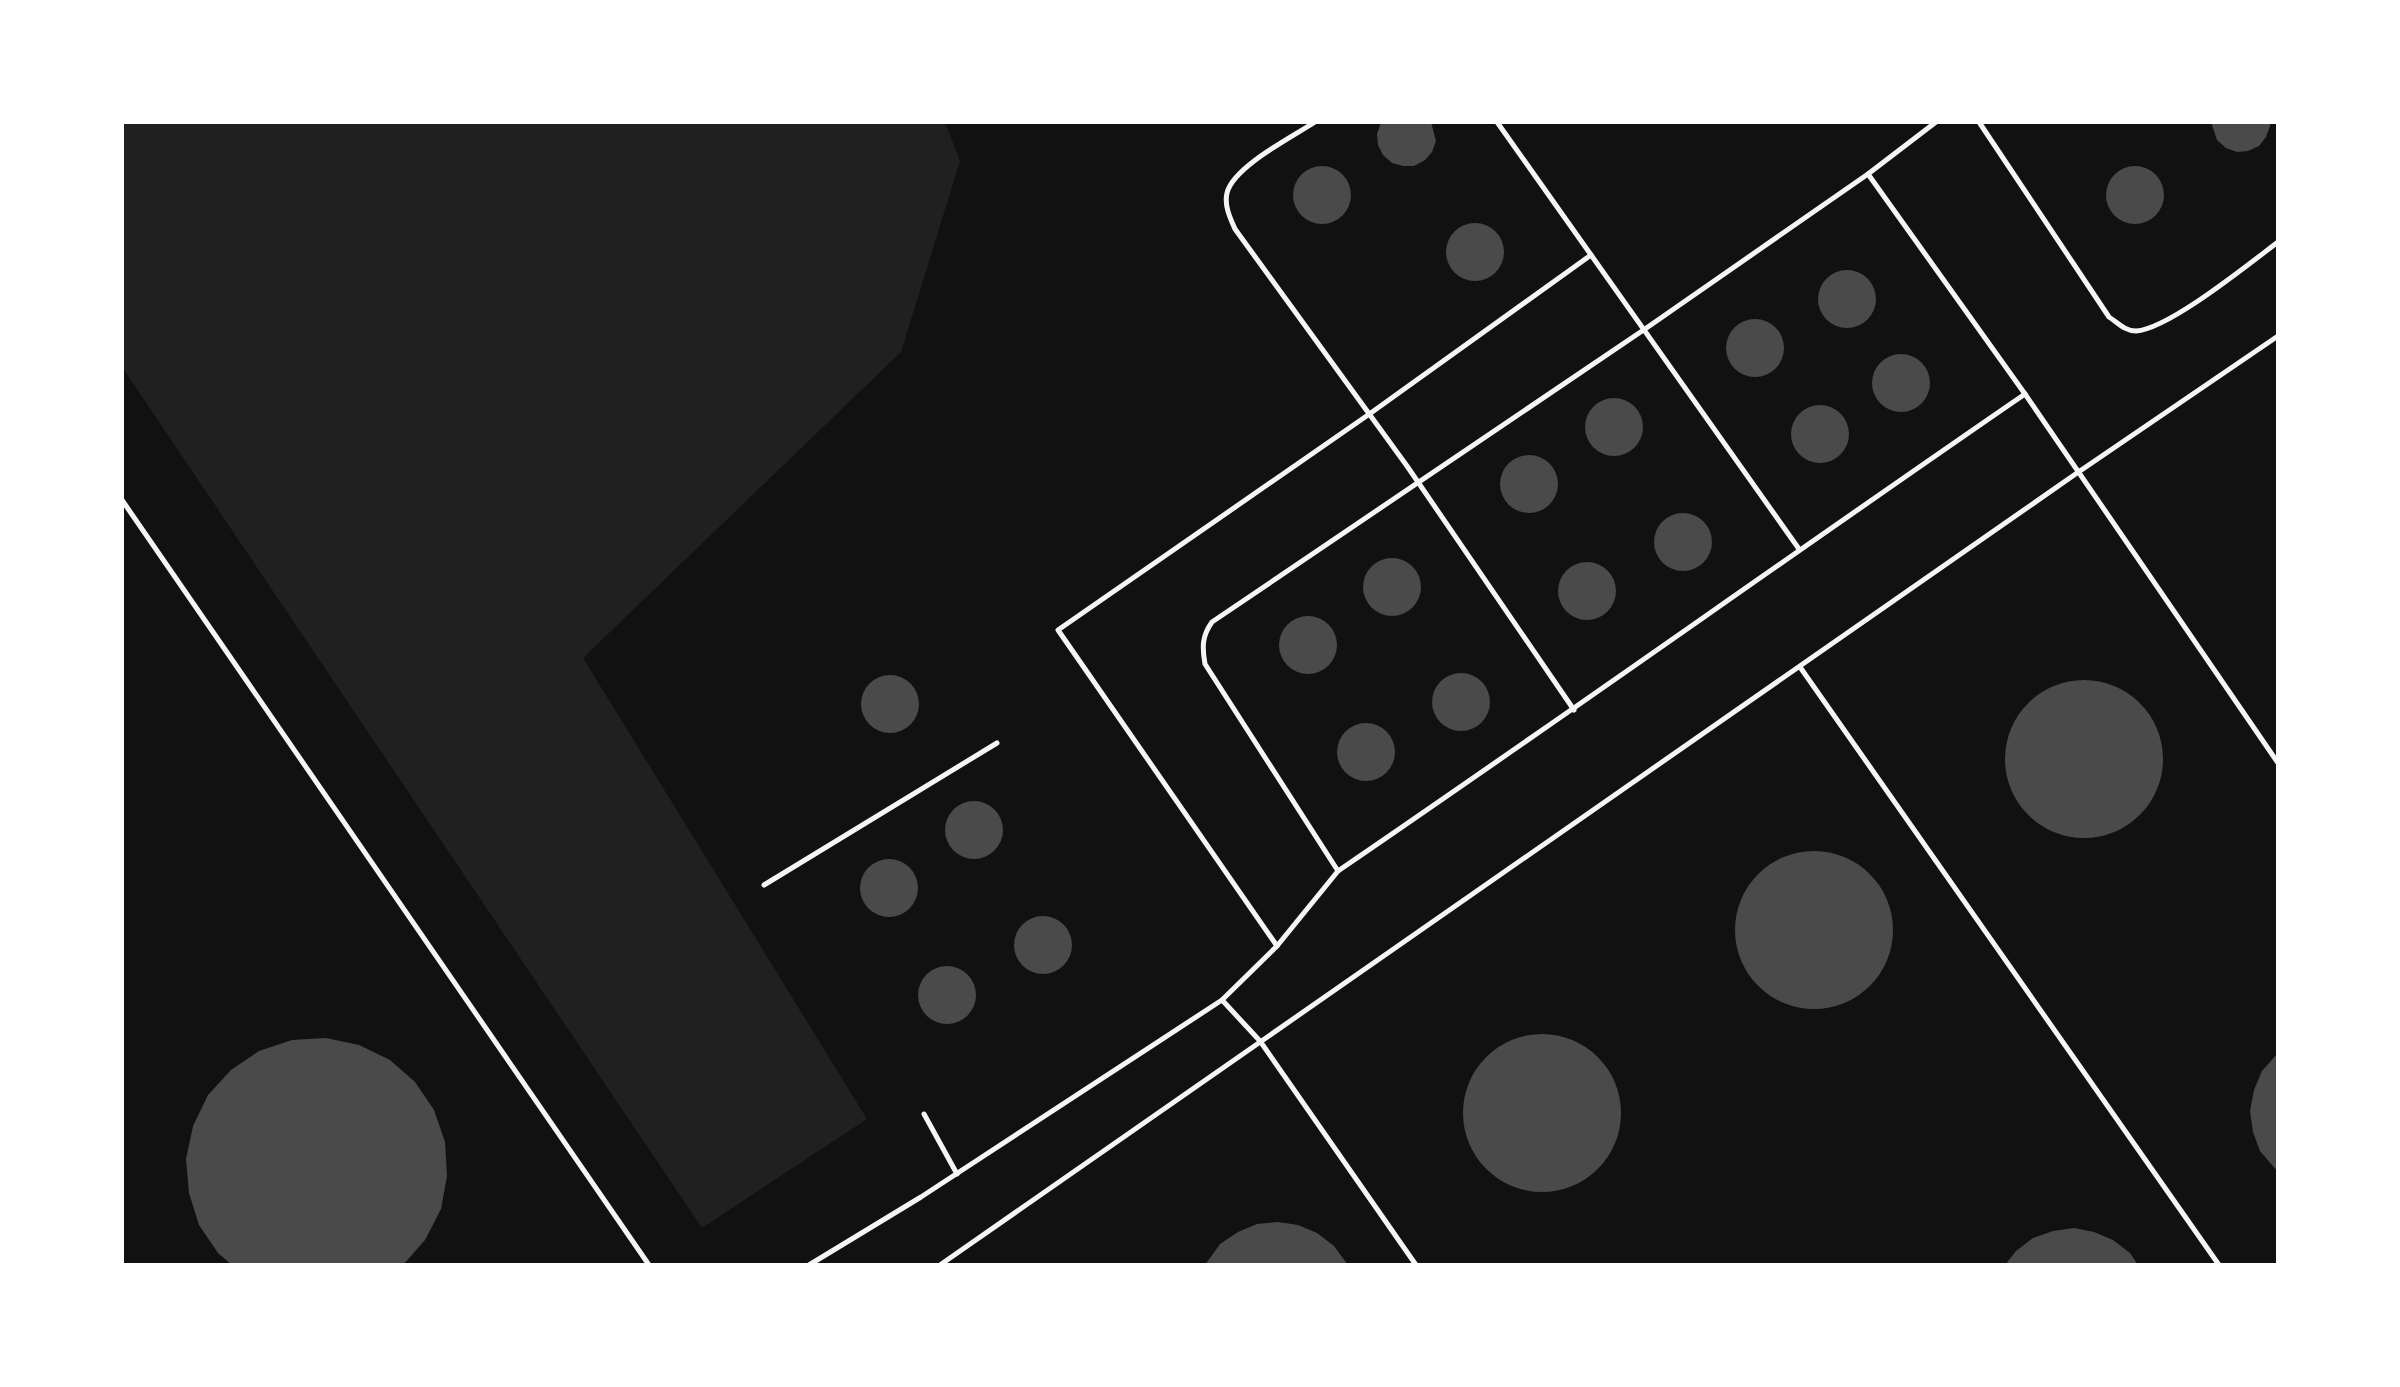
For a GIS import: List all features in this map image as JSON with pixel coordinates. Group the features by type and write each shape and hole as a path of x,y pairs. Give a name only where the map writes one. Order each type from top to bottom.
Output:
{"lane":[{"path":"1315,122 1233,179 1226,195 1228,214 1235,229 1407,466 1574,710"},
{"path":"1497,122 1799,549"},
{"path":"1338,871 1205,664 1202,648 1205,632 1212,622 1645,329 1868,174 1936,122"},
{"path":"1979,122 2109,317 2123,328 2135,331 2150,327 2194,304 2278,242"},
{"path":"1868,174 2025,394 2278,763"},
{"path":"1277,946 1058,630 1368,415 1591,255"},
{"path":"940,1265 2278,336"},
{"path":"809,1265 957,1174 1222,1000 1277,946 1338,871 2025,394"},
{"path":"122,500 649,1265"},
{"path":"1800,667 2219,1265"},
{"path":"764,885 997,743"},
{"path":"1222,1000 1260,1041 1416,1265"},
{"path":"924,1114 957,1174"}],"shaded area":[{"path":"122,122 945,122 960,161 901,352 583,658 867,1119 702,1228 122,367"}],"building":[{"path":"1381,122 1431,122 1436,141 1432,152 1414,166 1392,163 1378,145 1377,134"},
{"path":"2211,122 2270,122 2270,126 2259,146 2237,152 2217,140"},
{"path":"1322,166 1343,174 1351,195 1343,216 1322,224 1301,216 1293,195 1301,174"},
{"path":"2135,166 2156,174 2164,195 2156,216 2135,224 2114,216 2106,195 2114,174"},
{"path":"1475,223 1496,231 1504,252 1496,273 1475,281 1454,273 1446,252 1454,231"},
{"path":"1847,270 1868,278 1876,299 1868,320 1847,328 1826,320 1818,299 1826,278"},
{"path":"1755,319 1776,327 1784,348 1776,369 1755,377 1734,369 1726,348 1734,327"},
{"path":"1901,354 1922,362 1930,383 1922,404 1901,412 1880,404 1872,383 1880,362"},
{"path":"1614,398 1635,406 1643,427 1635,448 1614,456 1593,448 1585,427 1593,406"},
{"path":"1820,405 1841,413 1849,434 1841,455 1820,463 1799,455 1791,434 1799,413"},
{"path":"1529,455 1550,463 1558,484 1550,505 1529,513 1508,505 1500,484 1508,463"},
{"path":"1683,513 1704,521 1712,542 1704,563 1683,571 1662,563 1654,542 1662,521"},
{"path":"1392,558 1413,566 1421,587 1413,608 1392,616 1371,608 1363,587 1371,566"},
{"path":"1587,562 1608,570 1616,591 1608,612 1587,620 1566,612 1558,591 1566,570"},
{"path":"1308,616 1329,624 1337,645 1329,666 1308,674 1287,666 1279,645 1287,624"},
{"path":"1461,673 1482,681 1490,702 1482,723 1461,731 1440,723 1432,702 1440,681"},
{"path":"890,675 911,683 919,704 911,725 890,733 869,725 861,704 869,683"},
{"path":"2084,680 2114,686 2140,703 2157,729 2163,759 2157,789 2140,815 2114,832 2084,838 2054,832 2028,815 2011,789 2005,759 2011,729 2028,703 2054,686"},
{"path":"1366,723 1387,731 1395,752 1387,773 1366,781 1345,773 1337,752 1345,731"},
{"path":"974,801 995,809 1003,830 995,851 974,859 953,851 945,830 953,809"},
{"path":"1814,851 1844,857 1870,874 1887,900 1893,930 1887,960 1870,986 1844,1003 1814,1009 1784,1003 1758,986 1741,960 1735,930 1741,900 1758,874 1784,857"},
{"path":"889,859 910,867 918,888 910,909 889,917 868,909 860,888 868,867"},
{"path":"1043,916 1064,924 1072,945 1064,966 1043,974 1022,966 1014,945 1022,924"},
{"path":"947,966 968,974 976,995 968,1016 947,1024 926,1016 918,995 926,974"},
{"path":"1542,1034 1572,1040 1598,1057 1615,1083 1621,1113 1615,1143 1598,1169 1572,1186 1542,1192 1512,1186 1486,1169 1469,1143 1463,1113 1469,1083 1486,1057 1512,1040"},
{"path":"326,1038 359,1045 390,1060 415,1082 434,1110 445,1142 447,1176 441,1209 425,1240 403,1265 232,1265 218,1253 199,1225 189,1193 186,1159 193,1126 208,1095 231,1070 259,1051 292,1040"},
{"path":"2278,1053 2278,1172 2260,1151 2250,1111 2262,1071"},
{"path":"1278,1222 1298,1225 1317,1233 1334,1246 1348,1265 1205,1265 1220,1244 1238,1232 1257,1224"},
{"path":"2074,1228 2113,1240 2130,1253 2138,1265 2005,1265 2016,1251 2033,1238"}]}
